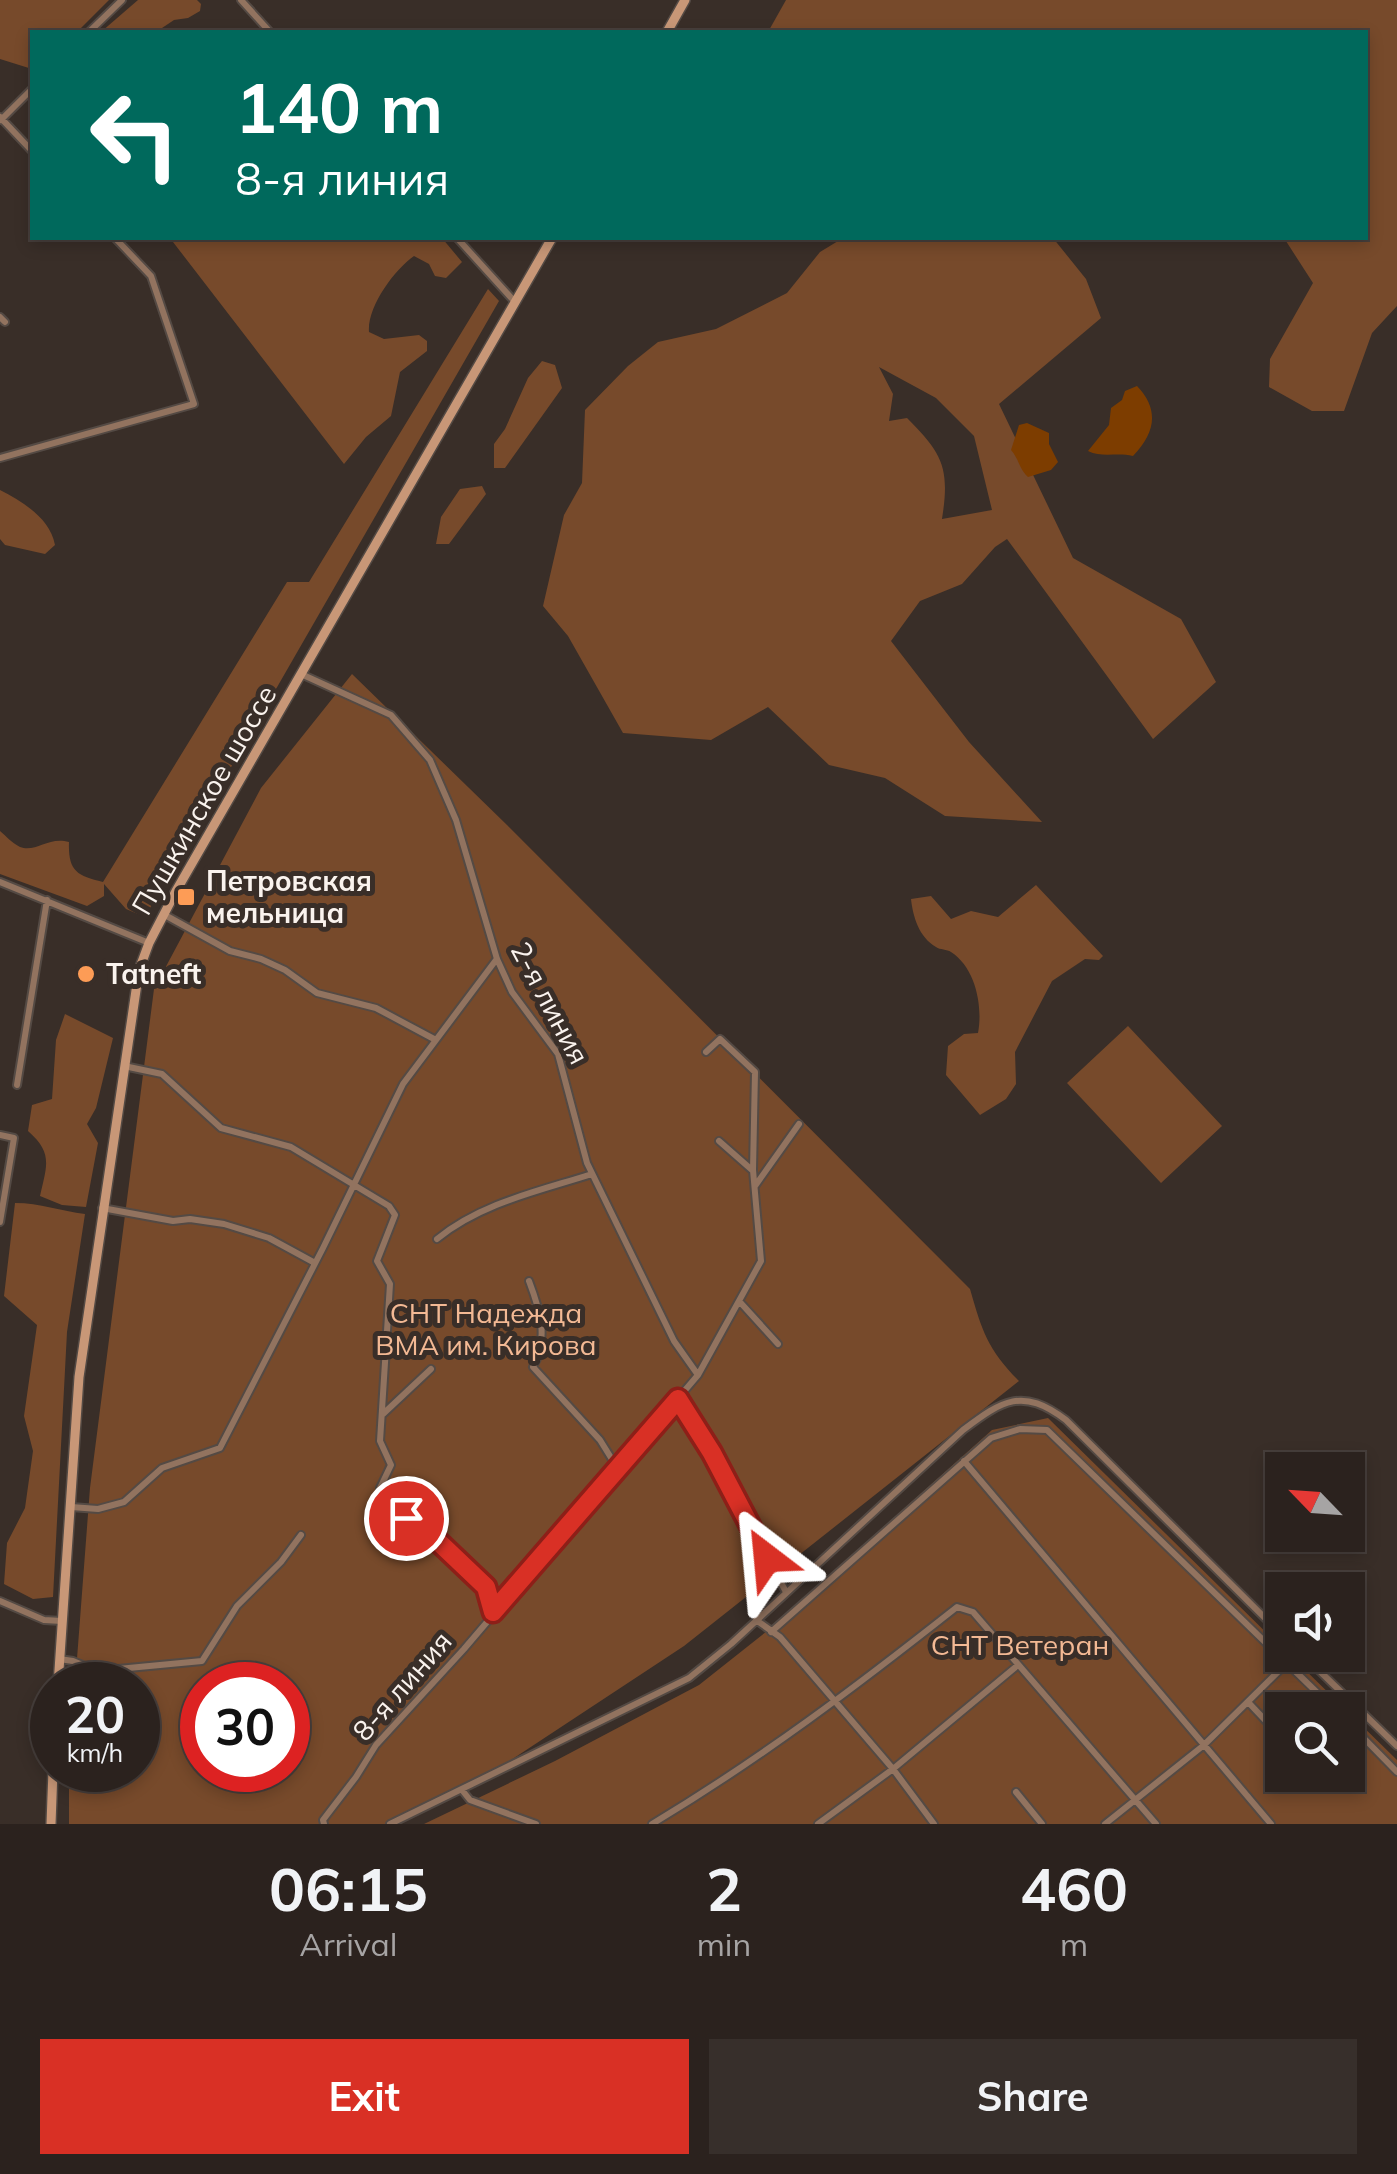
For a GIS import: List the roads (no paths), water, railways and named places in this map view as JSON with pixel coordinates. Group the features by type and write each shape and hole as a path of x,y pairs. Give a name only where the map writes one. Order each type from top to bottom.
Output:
{"main road":[{"path":"667,30 685,0"},
{"name":"Пушкинское шоссе","path":"59,1662 79,1377 132,1001 149,943 551,240"},
{"path":"51,1824 53,1792"}],"street":[{"path":"92,30 122,0"},
{"path":"240,0 268,30"},
{"path":"30,91 1,119 30,149"},
{"path":"0,458 194,404 152,276 117,240"},
{"path":"459,240 516,303"},
{"name":"2-я линия","path":"301,674 391,715 430,760 456,820 497,959 512,992 564,1066 592,1174 674,1341 698,1374"},
{"path":"0,882 149,943"},
{"path":"17,1085 47,900"},
{"path":"164,914 230,951 285,970 317,993 376,1008 434,1038"},
{"path":"71,1508 98,1508 124,1502 162,1468 220,1448 403,1084 497,959"},
{"path":"706,1052 720,1039 755,1072 753,1170 761,1262 698,1374 678,1399 712,1453 786,1592"},
{"path":"123,1066 168,1078 220,1128 291,1147 389,1206 395,1216 377,1261 390,1284 380,1441 391,1465 380,1488 387,1508 424,1528 486,1587 493,1612"},
{"path":"754,1187 799,1124"},
{"path":"0,1135 14,1138 0,1222"},
{"path":"719,1141 753,1170"},
{"path":"437,1239 456,1223 489,1207 592,1174"},
{"path":"102,1208 173,1221 224,1224 269,1238 315,1263"},
{"path":"529,1281 540,1309 543,1342 534,1367 590,1428 619,1470"},
{"path":"739,1301 778,1344"},
{"path":"382,1414 431,1369"},
{"name":"8-я линия","path":"324,1824 323,1820 376,1745 464,1649 678,1399"},
{"path":"390,1824 689,1678 963,1430 1005,1401 1033,1402 1066,1420 1265,1618"},
{"path":"771,1632 991,1438 1020,1429 1048,1430 1265,1640"},
{"path":"964,1461 1272,1824"},
{"path":"59,1659 97,1671 202,1661 237,1606 301,1535"},
{"path":"0,1601 44,1620 62,1621"},
{"path":"652,1824 738,1772 836,1703 957,1607 973,1612 1156,1824"},
{"path":"756,1620 780,1637 934,1824"},
{"path":"818,1824 892,1770 1018,1665"},
{"path":"1105,1824 1204,1745 1278,1672"},
{"path":"1298,1672 1318,1692"},
{"path":"1317,1672 1397,1746"},
{"path":"1248,1702 1265,1720"},
{"path":"1365,1739 1397,1772"},
{"path":"462,1790 470,1800 536,1824"},
{"path":"1016,1792 1042,1824"}],"place":[{"name":"Петровская мельница","path":"186,897"},
{"name":"Tatneft","path":"86,974"}],"park label":[{"name":"СНТ Надежда ВМА им. Кирова","path":"486,1329"},
{"name":"СНТ Ветеран","path":"1020,1645"}]}
